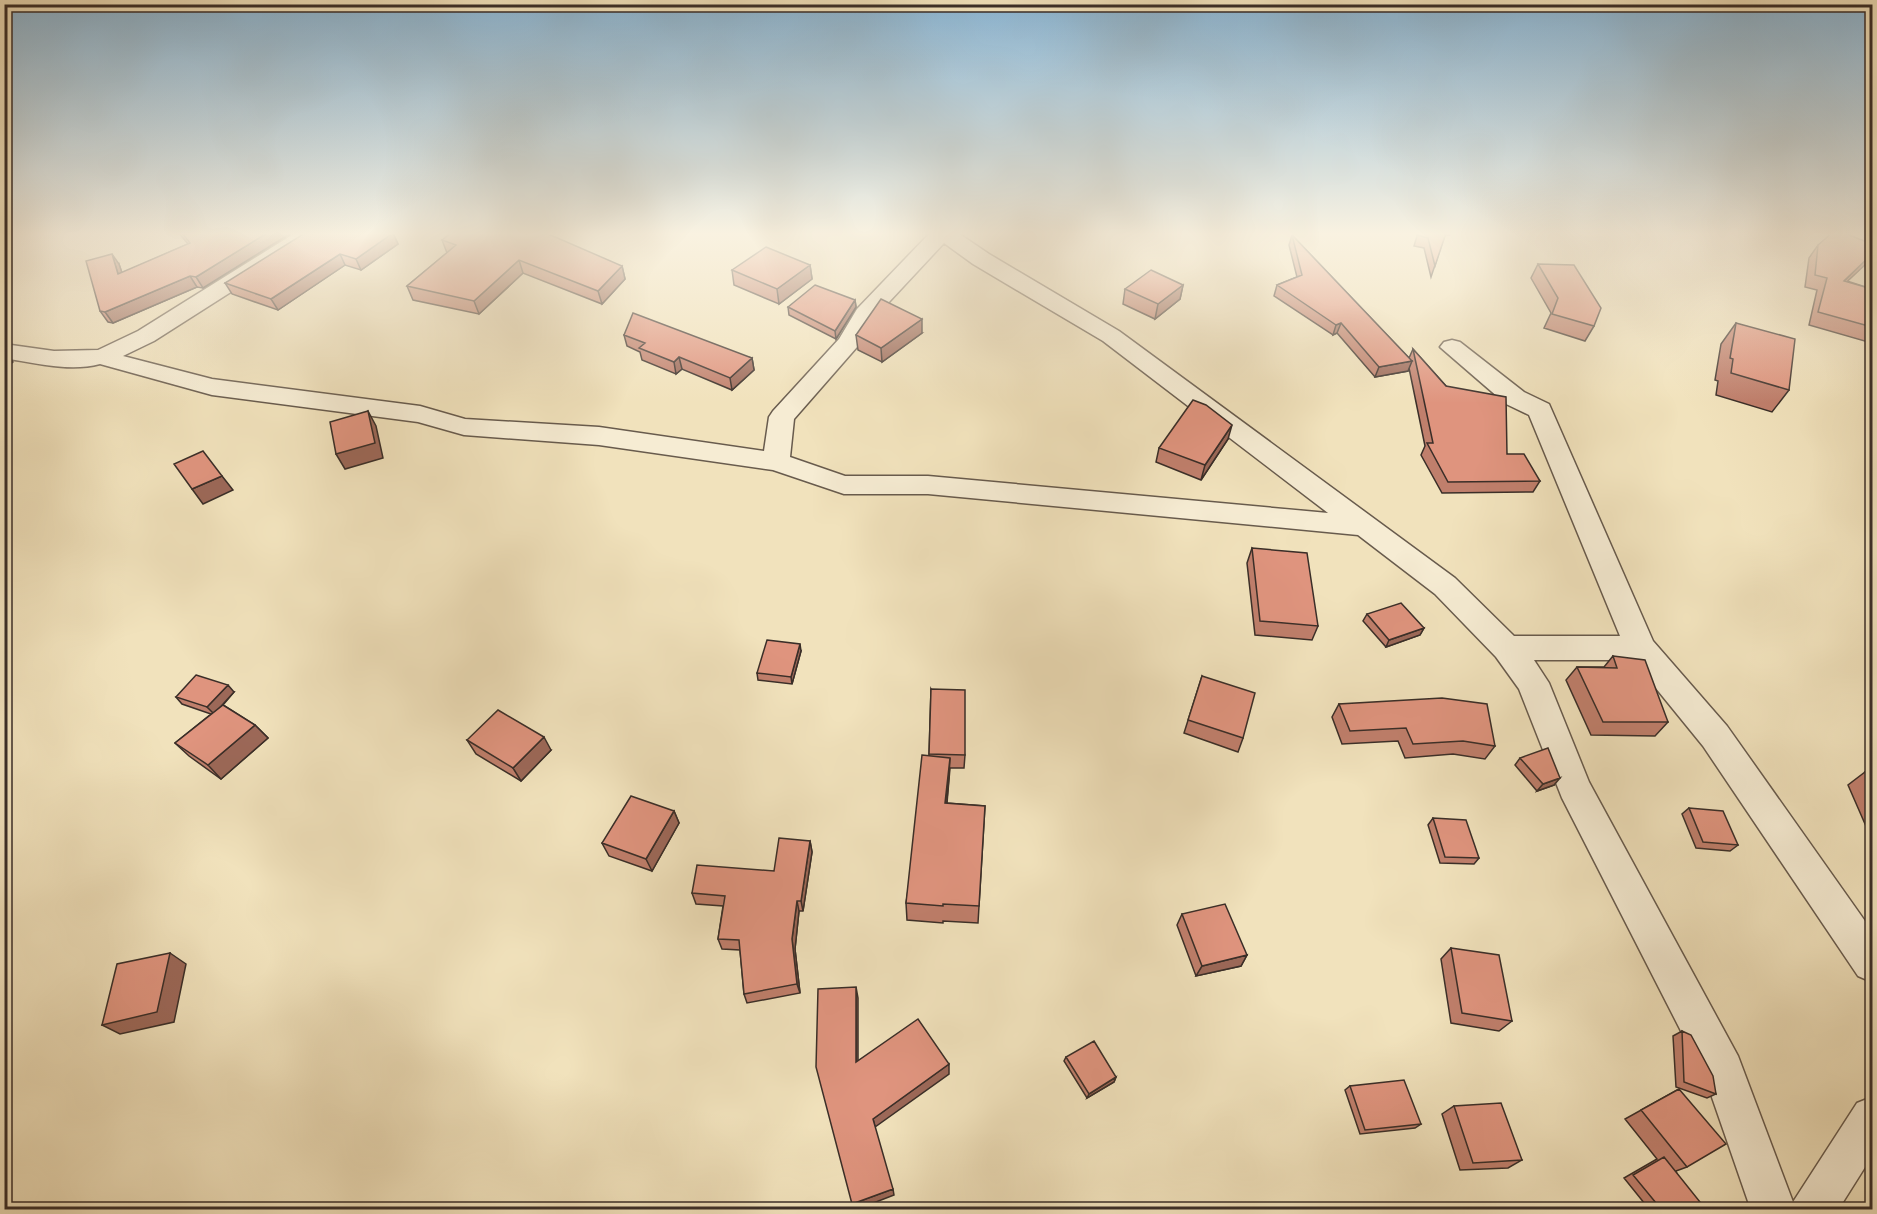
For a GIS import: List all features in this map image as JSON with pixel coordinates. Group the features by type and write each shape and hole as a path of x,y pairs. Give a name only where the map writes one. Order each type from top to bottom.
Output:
{"street":[{"path":"4,351 54,358 91,359 106,355 146,336 220,290"},
{"path":"776,462 782,417 849,342 866,314 889,290"},
{"path":"1033,290 1111,336 1445,586 1507,648 1533,683 1574,788 1723,1071 1774,1209"},
{"path":"1452,347 1515,398 1540,410 1641,648 1715,736 1872,963"},
{"path":"106,355 109,360 212,387 420,414 464,428 599,436 776,462 844,485 928,485 1365,526"},
{"path":"1507,648 1641,648"},
{"path":"1812,1209 1872,1118"}],"building":[{"path":"94,290 158,290 105,312 100,311"},
{"path":"244,290 285,290 271,299"},
{"path":"423,290 486,290 474,301"},
{"path":"809,290 827,290 855,300 835,331 788,307"},
{"path":"1126,290 1177,290 1158,304"},
{"path":"1284,290 1344,290 1412,361 1379,367 1341,323 1336,325"},
{"path":"1553,290 1589,290 1601,308 1594,326 1552,314 1558,298"},
{"path":"1824,290 1872,290 1872,327 1818,312"},
{"path":"881,299 922,319 881,348 856,335"},
{"path":"633,313 752,358 730,378 679,357 674,362 639,348 645,343 624,335"},
{"path":"1736,323 1795,339 1789,390 1731,373 1733,359 1730,358"},
{"path":"1413,349 1446,386 1506,397 1507,454 1524,454 1540,481 1448,482 1427,443 1433,443"},
{"path":"1193,400 1206,405 1232,425 1205,465 1159,448"},
{"path":"368,411 375,443 336,454 330,422"},
{"path":"203,451 222,476 192,489 174,464"},
{"path":"1252,548 1307,553 1318,626 1260,621"},
{"path":"1401,603 1424,628 1389,640 1367,614"},
{"path":"767,640 800,644 791,677 757,673"},
{"path":"1613,656 1645,660 1668,722 1603,722 1577,667 1617,668"},
{"path":"196,675 228,685 207,707 176,697"},
{"path":"1202,676 1255,693 1243,738 1188,720"},
{"path":"931,689 965,690 965,755 929,754"},
{"path":"1442,698 1487,704 1495,746 1463,741 1413,744 1406,728 1350,731 1339,704"},
{"path":"223,705 255,725 208,765 175,743"},
{"path":"498,710 544,737 513,768 467,740"},
{"path":"1548,748 1560,778 1543,784 1520,758"},
{"path":"922,755 950,758 945,803 985,806 979,906 906,903"},
{"path":"1865,772 1872,773 1872,788"},
{"path":"631,796 674,811 646,859 602,843"},
{"path":"1689,808 1723,811 1738,845 1703,842"},
{"path":"1433,818 1466,820 1479,858 1445,857"},
{"path":"779,838 810,841 801,901 797,901 792,939 797,984 744,994 739,940 718,939 725,896 692,893 697,865 774,871"},
{"path":"1225,904 1247,955 1202,966 1182,914"},
{"path":"1451,948 1499,955 1512,1021 1462,1013"},
{"path":"170,953 157,1012 102,1025 117,964"},
{"path":"856,987 856,1062 918,1019 949,1064 873,1119 893,1189 852,1204 816,1067 818,989"},
{"path":"1682,1031 1691,1035 1713,1076 1716,1094 1684,1082"},
{"path":"1094,1041 1116,1077 1089,1094 1066,1057"},
{"path":"1404,1080 1421,1124 1365,1130 1350,1086"},
{"path":"1679,1089 1726,1144 1687,1167 1641,1110"},
{"path":"1501,1103 1522,1160 1473,1163 1454,1106"},
{"path":"1664,1157 1700,1202 1688,1209 1661,1209 1633,1175"}]}
